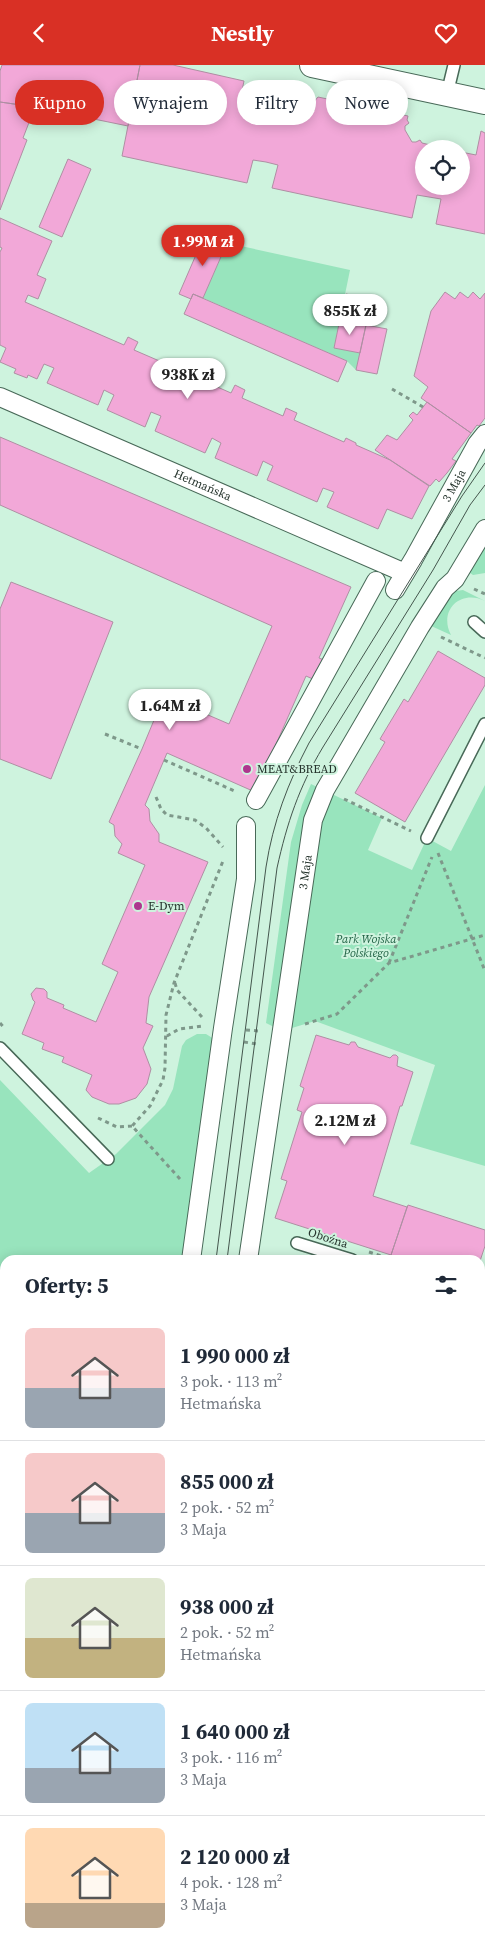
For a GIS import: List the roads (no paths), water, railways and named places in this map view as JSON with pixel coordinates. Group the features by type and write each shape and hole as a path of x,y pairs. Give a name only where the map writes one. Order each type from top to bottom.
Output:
{"street":[{"path":"312,65 485,102"},
{"name":"Hetmańska","path":"0,397 405,573"},
{"name":"3 Maja","path":"395,590 477,443 485,434"},
{"name":"3 Maja","path":"249,1255 314,820 325,790 420,627 445,588 455,579 485,529"},
{"path":"256,801 376,581"},
{"path":"192,1255 217,1027 246,879 246,826"}],"lane":[{"path":"447,94 454,65"},
{"path":"474,622 485,632"},
{"path":"427,839 485,725"},
{"path":"0,1048 108,1159"},
{"name":"Oboźna","path":"297,1243 335,1255"}],"tram line":[{"path":"217,1255 266,867 282,803 309,743 462,496 485,463"},
{"path":"228,1255 277,868 290,820 307,776 323,747 433,570 470,505 485,485"}],"place":[{"name":"MEAT&BREAD","path":"247,769"},
{"name":"E-Dym","path":"138,906"}],"park label":[{"name":"Park Wojska Polskiego","path":"366,946"}]}
